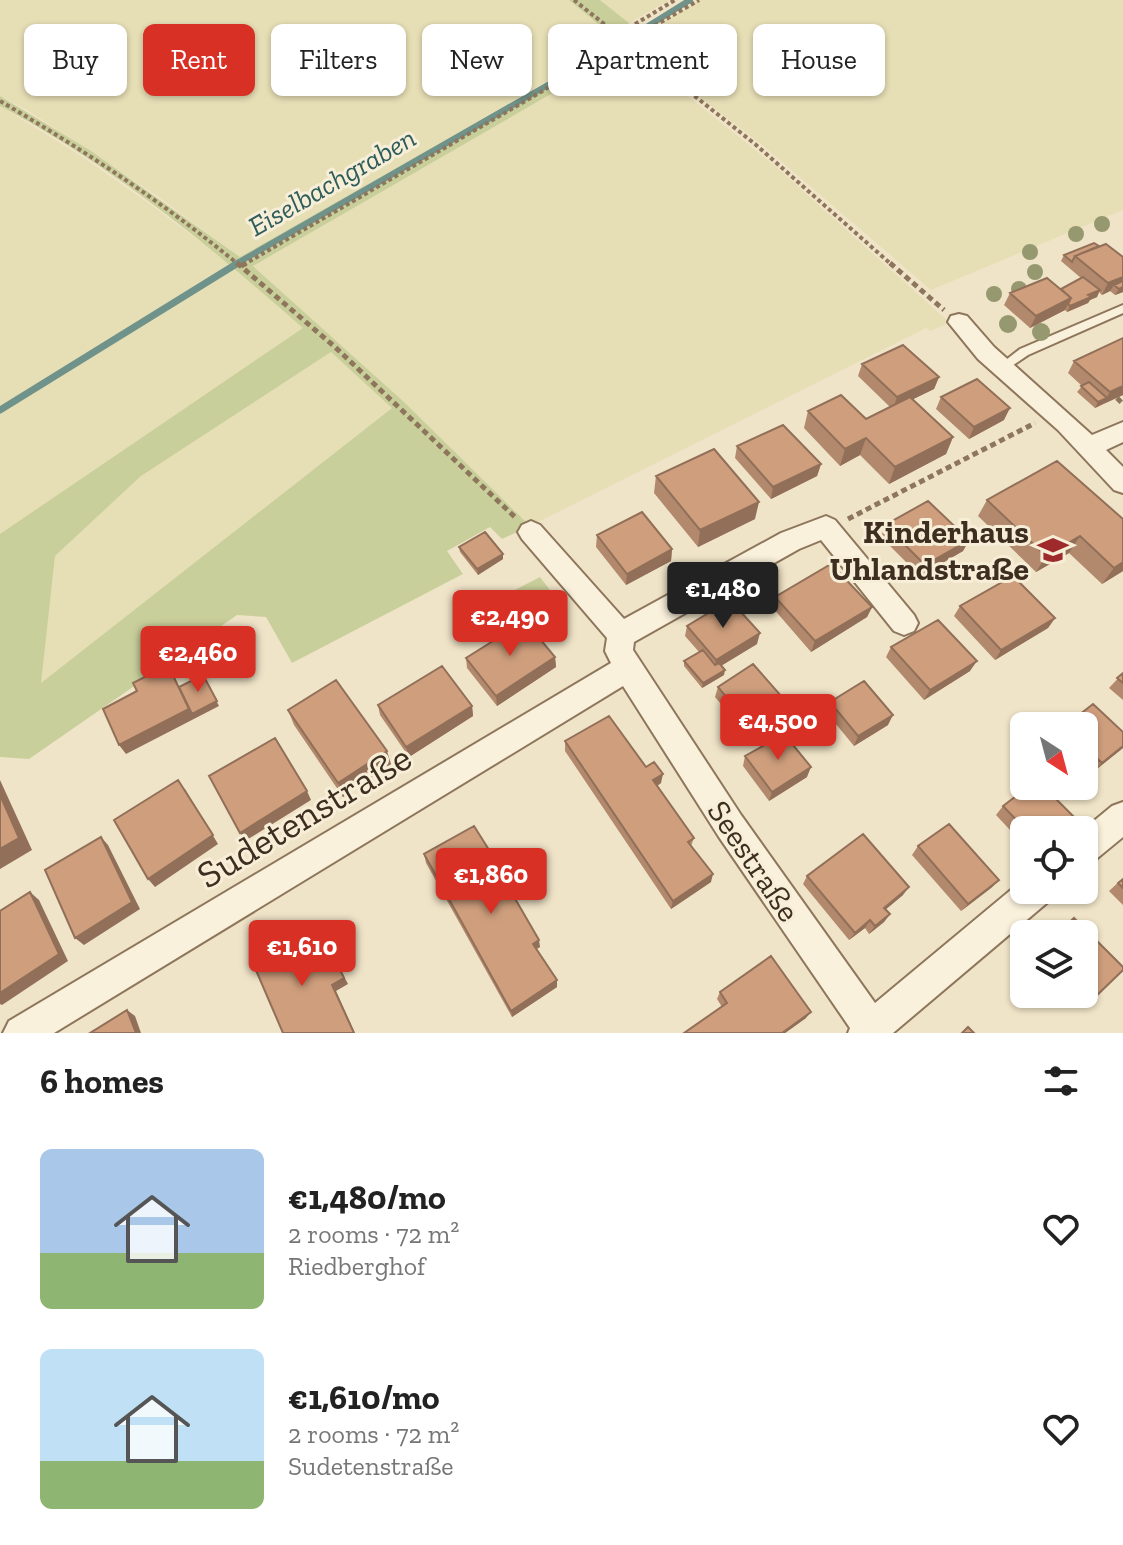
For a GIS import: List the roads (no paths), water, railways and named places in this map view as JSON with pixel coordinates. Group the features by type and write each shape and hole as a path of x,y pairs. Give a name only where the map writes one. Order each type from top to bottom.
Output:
{"street":[{"path":"959,322 1123,483"},
{"path":"1089,447 1123,431"},
{"path":"621,635 790,541 826,527 904,623"},
{"name":"Seestraße","path":"531,532 621,635 619,651 628,668 730,826 871,1031"},
{"name":"Sudetenstraße","path":"21,1033 628,668"},
{"path":"1098,838 1123,817"},
{"path":"871,1031 1020,904"}],"lane":[{"path":"1002,367 1024,352 1123,309"}],"waterway":[{"name":"Eiselbachgraben","path":"234,265 616,46 690,0"},
{"name":"Eiselbachgraben","path":"0,410 238,263"}],"place":[{"name":"Kinderhaus Uhlandstraße","path":"1053,550"}]}
